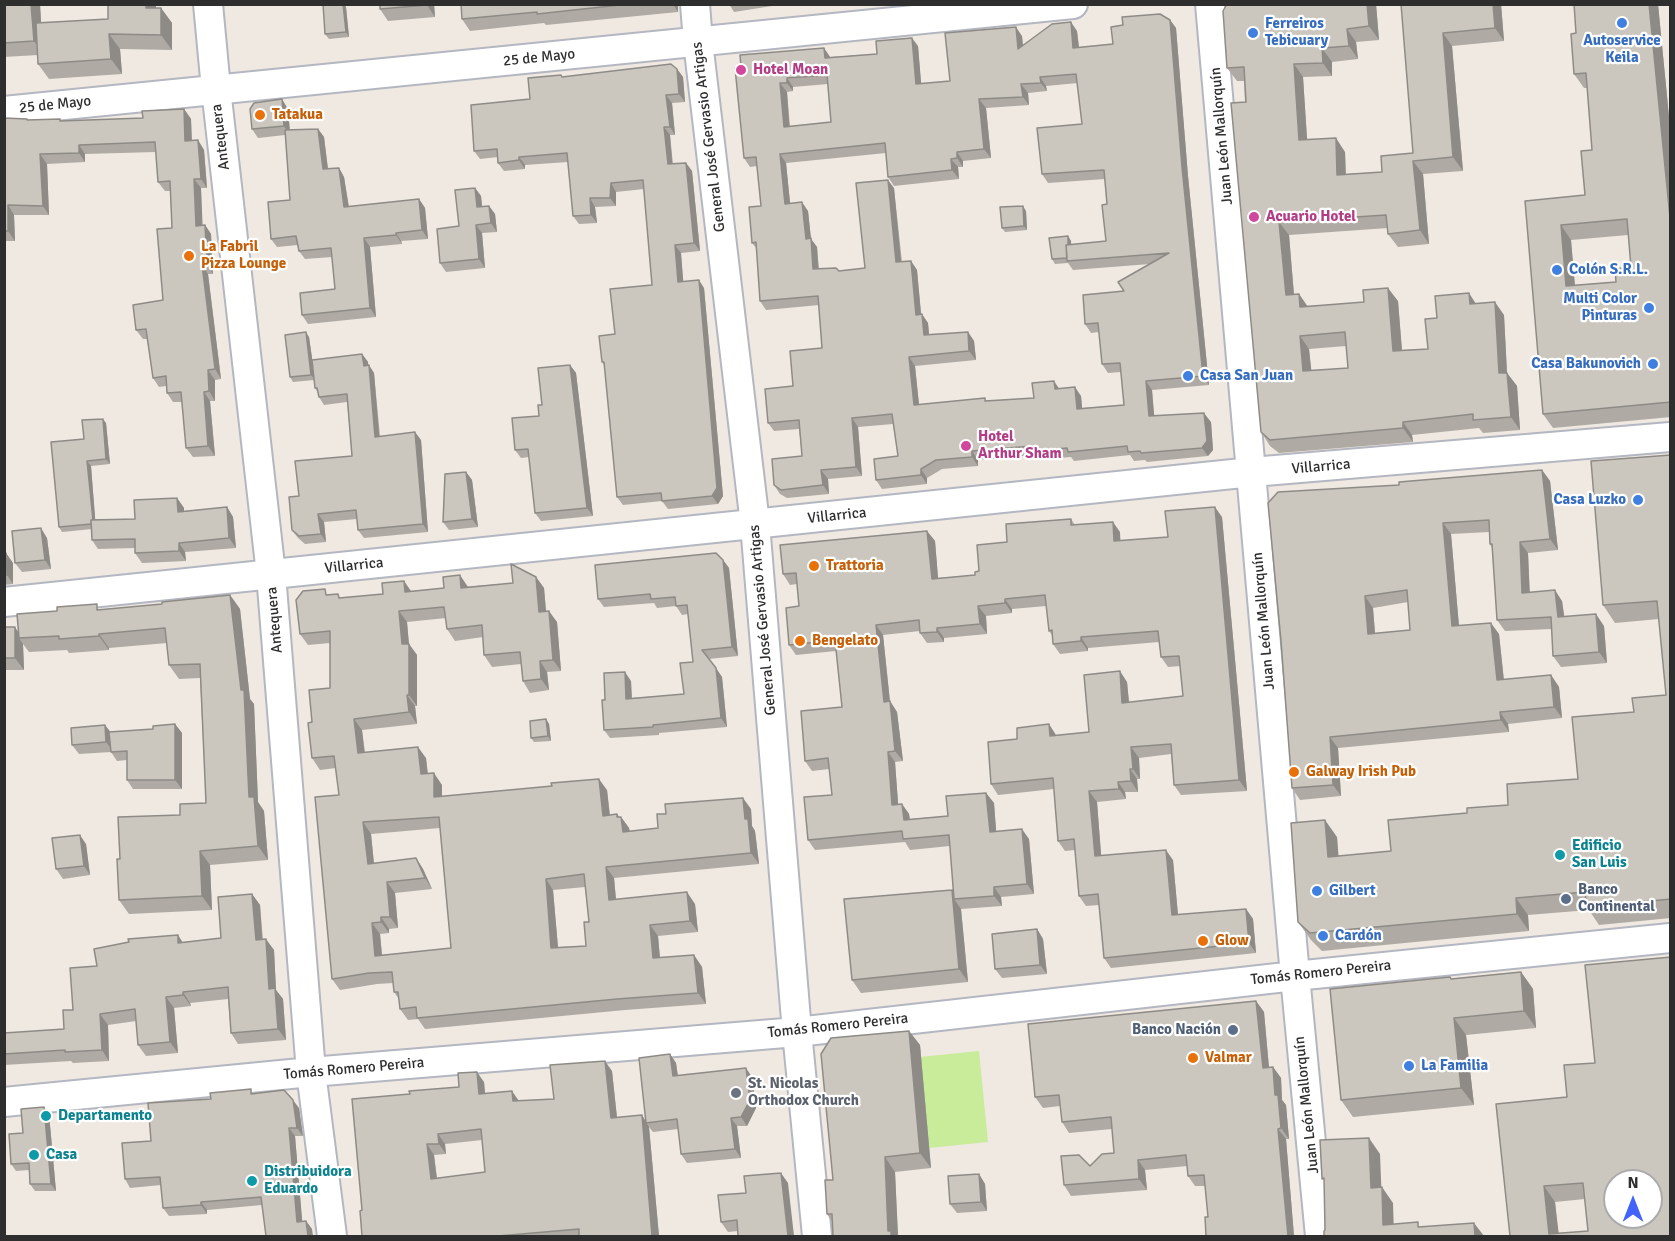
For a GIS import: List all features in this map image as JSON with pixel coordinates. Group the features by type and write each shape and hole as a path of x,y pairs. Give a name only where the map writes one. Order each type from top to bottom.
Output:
{"street":[{"name":"Antequera","path":"208,4 271,574 311,1072 332,1236"},
{"name":"General José Gervasio Artigas","path":"695,4 755,524 797,1032 817,1236"},
{"name":"25 de Mayo","path":"4,111 1073,4"},
{"name":"Juan León Mallorquín","path":"1210,4 1320,1236"},
{"name":"Villarrica","path":"4,602 1251,472 1671,437"},
{"name":"Tomás Romero Pereira","path":"4,1102 311,1072 797,1032 1295,976 1671,938"}],"green space":[{"path":"979,1051 988,1142 929,1148 920,1057"}],"building":[{"path":"4,4 31,4 34,41 4,43"},
{"path":"108,4 146,4 146,8 161,8 161,35 109,34 111,59 38,64 36,23 108,19"},
{"path":"323,4 343,4 346,32 325,34"},
{"path":"380,4 427,4 427,5 380,9"},
{"path":"461,4 629,4 462,19"},
{"path":"1227,4 1367,4 1369,26 1347,29 1349,46 1322,48 1323,63 1294,64 1299,140 1336,138 1337,175 1382,172 1381,156 1413,153 1401,4 1493,4 1495,28 1443,33 1453,157 1413,161 1420,230 1388,234 1386,215 1279,222 1286,295 1299,294 1300,307 1364,302 1363,290 1388,288 1393,351 1428,349 1425,319 1437,318 1435,296 1469,293 1470,304 1495,302 1499,373 1507,373 1511,417 1473,420 1473,414 1403,422 1403,428 1270,440 1261,432 1231,103 1246,102 1244,67 1227,68 1223,11","holes":["1345,332 1348,368 1303,371 1300,336"]},
{"path":"1574,4 1649,4 1671,228 1671,402 1543,414 1525,201 1585,195 1581,151 1592,150 1586,73 1574,74 1571,34 1576,33","holes":["1627,219 1631,267 1615,269 1616,282 1566,286 1561,225"]},
{"path":"1160,14 1170,20 1203,376 1146,381 1149,416 1204,413 1207,441 1202,448 1141,453 1140,451 1128,452 1127,446 1068,452 1067,448 1032,451 1032,446 972,451 972,457 936,460 921,469 921,475 876,480 874,459 898,456 892,414 852,418 856,467 821,470 823,485 781,490 774,485 772,459 802,456 799,420 768,423 765,389 793,386 790,351 822,348 818,296 760,301 756,242 752,243 749,207 761,206 756,157 744,158 735,68 741,67 740,55 824,48 825,58 877,54 876,41 912,38 916,84 950,81 945,33 1016,27 1018,49 1052,24 1071,22 1073,48 1113,44 1111,27 1123,25 1122,17","holes":["1076,74 1082,124 1037,128 1042,174 1104,170 1107,204 1102,205 1106,241 1066,245 1067,261 1169,253 1118,282 1124,291 1083,295 1085,324 1098,323 1102,364 1120,363 1124,405 1077,409 1075,387 1055,389 1054,381 1032,383 1034,398 985,401 985,398 914,405 909,357 969,351 968,332 924,335 922,314 916,315 911,261 896,262 888,180 856,183 865,268 839,271 836,268 813,269 811,238 806,239 802,202 785,204 780,154 885,143 888,177 952,170 951,159 957,158 957,152 984,149 979,99 1023,97 1021,84 1041,83 1040,77","827,75 831,122 784,127 780,83 787,83 787,78"]},
{"path":"671,64 677,69 679,94 666,95 670,127 664,127 668,164 686,163 694,243 675,245 678,282 699,280 717,488 712,496 662,501 661,493 617,497 604,362 602,362 599,336 615,334 610,289 652,285 643,180 611,183 610,198 590,198 591,215 573,216 567,153 519,157 519,160 498,163 497,149 474,151 471,105 530,99 528,78 561,75 562,77"},
{"path":"282,99 284,126 252,129 250,109 254,103"},
{"path":"184,109 185,141 198,140 201,179 194,179 196,226 205,225 207,265 202,265 215,369 208,370 209,391 204,392 208,446 186,448 181,392 167,393 166,376 153,378 146,329 136,330 133,305 163,300 157,229 172,228 170,181 158,182 155,142 79,145 79,153 40,154 43,206 8,205 8,231 4,231 4,118 60,119 60,121 143,118 142,111"},
{"path":"318,129 323,169 339,168 344,207 419,199 422,230 364,238 370,308 302,315 300,293 335,289 331,248 299,251 296,236 271,239 268,202 290,200 285,130"},
{"path":"475,188 477,207 489,206 491,223 476,225 479,259 440,263 437,229 459,226 455,190"},
{"path":"1023,206 1024,226 1002,228 1000,207"},
{"path":"1068,236 1067,258 1052,259 1049,238"},
{"path":"306,332 311,375 290,377 285,335"},
{"path":"362,354 364,366 369,365 375,437 415,432 423,524 358,530 356,510 318,514 321,534 299,536 292,530 289,497 299,496 295,461 352,456 347,394 319,397 317,388 315,388 312,360"},
{"path":"570,365 587,508 535,513 528,449 515,450 512,418 539,416 538,405 542,405 538,368"},
{"path":"103,419 106,459 87,461 93,520 91,524 59,527 51,442 84,439 82,420"},
{"path":"1671,455 1671,899 1587,907 1585,892 1516,898 1517,914 1310,933 1298,922 1291,823 1325,820 1328,857 1391,851 1388,820 1467,813 1467,808 1508,805 1507,784 1578,779 1572,717 1634,712 1632,698 1666,695 1657,601 1603,605 1591,461"},
{"path":"1542,470 1550,539 1520,542 1522,593 1555,590 1558,617 1596,614 1599,652 1553,656 1551,617 1497,620 1489,520 1443,523 1452,626 1491,623 1497,680 1551,675 1554,707 1500,712 1501,720 1330,737 1333,785 1292,788 1268,503 1278,492 1399,485 1399,482","holes":["1407,590 1410,630 1368,634 1365,596"]},
{"path":"466,472 472,519 443,522 445,474"},
{"path":"177,498 178,512 227,507 229,538 179,543 179,551 135,553 135,539 92,540 91,520 135,519 134,500"},
{"path":"1215,507 1239,780 1174,785 1171,744 1131,747 1133,769 1130,769 1131,781 1118,782 1119,789 1089,791 1095,856 1166,850 1172,915 1246,909 1249,943 1104,958 1098,894 1079,896 1074,839 1058,841 1053,778 991,784 988,742 1017,739 1017,728 1049,724 1050,736 1089,732 1084,675 1120,671 1122,703 1183,696 1179,656 1161,657 1158,631 1081,637 1081,641 1053,644 1052,630 1049,631 1045,595 1005,599 1005,603 978,606 980,624 937,628 937,632 920,633 919,620 876,625 884,702 890,701 895,751 888,752 892,805 902,804 904,820 948,816 946,796 986,793 990,832 1022,829 1027,884 994,887 994,896 954,899 949,835 903,839 902,831 808,840 804,797 832,795 828,758 805,761 801,711 842,707 835,640 789,645 786,608 799,606 796,573 783,574 780,545 927,531 932,579 975,575 975,572 979,571 977,545 1007,542 1006,524 1071,519 1071,525 1113,522 1114,541 1168,537 1165,511"},
{"path":"41,528 45,560 15,563 12,531"},
{"path":"4,553 6,553 7,575 4,575"},
{"path":"716,553 723,560 732,647 702,650 716,668 721,718 653,725 653,727 604,730 602,700 605,700 604,673 625,672 626,699 684,694 680,663 693,662 687,605 676,606 675,597 651,599 650,594 598,599 595,565"},
{"path":"511,564 536,577 539,612 549,611 553,660 540,661 541,679 523,681 520,652 484,655 482,625 447,629 444,607 399,611 402,644 409,644 409,695 407,695 409,712 354,719 358,753 418,747 421,774 434,773 434,797 552,786 551,783 599,779 603,816 617,814 617,817 621,817 623,832 658,828 657,814 666,814 665,804 743,798 745,819 748,819 751,853 606,867 609,900 687,892 690,921 650,925 653,958 694,955 698,993 417,1018 416,1007 400,1009 398,992 394,992 392,972 332,979 315,797 339,795 334,756 312,758 308,723 312,722 309,690 330,688 330,631 300,634 296,600 303,591 325,589 326,595 338,594 339,598 383,594 382,583 404,581 405,592 444,588 443,577 460,575 461,588 513,583","holes":["439,817 451,948 375,956 372,923 381,922 381,917 390,917 387,882 425,878 416,858 368,864 363,822","584,874 589,922 584,922 586,946 551,948 546,879"]},
{"path":"230,595 241,690 244,690 249,797 254,797 258,846 200,851 202,896 119,900 118,817 180,815 180,804 206,803 200,664 169,665 165,628 59,639 59,636 19,638 17,614 57,611 57,607 97,604 97,610"},
{"path":"4,627 15,627 15,658 4,658"},
{"path":"546,719 548,736 531,738 530,721"},
{"path":"175,724 175,780 127,780 127,751 111,752 109,732 153,729 153,726"},
{"path":"105,725 106,742 72,745 71,728"},
{"path":"80,835 84,866 56,869 52,838"},
{"path":"952,890 959,969 852,980 844,899"},
{"path":"252,894 256,940 266,939 269,989 275,988 278,1029 231,1033 228,987 183,992 183,995 166,997 170,1042 138,1045 135,1009 100,1014 102,1050 4,1054 4,1033 64,1029 63,1010 73,1010 70,968 97,966 94,949 129,942 128,939 178,935 178,943 221,938 218,897"},
{"path":"1037,929 1040,965 995,969 992,934"},
{"path":"1671,957 1671,1236 1510,1236 1496,1104 1567,1097 1564,1065 1595,1063 1585,965","holes":["1583,1183 1588,1231 1549,1234 1544,1186"]},
{"name":"La Familia","path":"1521,972 1524,1011 1454,1018 1461,1088 1341,1100 1330,989"},
{"path":"1256,1001 1263,1068 1273,1067 1275,1095 1278,1095 1281,1128 1278,1129 1288,1236 1206,1236 1205,1217 1208,1217 1204,1175 1188,1176 1186,1155 1138,1160 1139,1179 1064,1185 1061,1156 1079,1155 1090,1166 1102,1154 1114,1153 1111,1117 1062,1122 1059,1095 1035,1097 1028,1024"},
{"path":"909,1031 920,1153 885,1157 888,1231 891,1231 891,1236 833,1236 832,1214 827,1214 825,1180 833,1180 821,1054 831,1038"},
{"path":"670,1054 673,1076 746,1068 750,1100 741,1117 731,1118 735,1149 681,1154 677,1119 646,1123 639,1058"},
{"path":"605,1061 611,1118 642,1115 652,1236 579,1236 579,1229 498,1236 362,1236 360,1211 362,1210 352,1099 459,1087 458,1073 477,1072 479,1094 512,1091 513,1101 554,1099 550,1065","holes":["481,1129 485,1172 431,1179 427,1144 439,1144 438,1134"]},
{"path":"251,1089 251,1094 284,1090 293,1100 297,1128 289,1128 297,1222 306,1221 308,1236 266,1236 261,1197 163,1208 160,1177 125,1179 122,1143 151,1141 148,1103 211,1099 210,1093"},
{"path":"44,1107 51,1184 30,1184 29,1163 11,1164 9,1134 23,1133 21,1109"},
{"path":"1369,1138 1371,1188 1382,1187 1383,1225 1418,1222 1418,1227 1474,1223 1475,1236 1324,1236 1324,1178 1322,1179 1320,1140"},
{"path":"781,1173 788,1236 738,1236 737,1220 721,1222 718,1195 746,1193 744,1176"},
{"path":"979,1174 981,1202 950,1204 948,1176"}],"place":[{"name":"Autoservice Keila","path":"1622,23"},
{"name":"Ferreiros Tebicuary","path":"1253,33"},
{"name":"Hotel Moan","path":"741,70"},
{"name":"Tatakua","path":"260,115"},
{"name":"Acuario Hotel","path":"1254,217"},
{"name":"La Fabril Pizza Lounge","path":"189,256"},
{"name":"Colón S.R.L.","path":"1557,270"},
{"name":"Multi Color Pinturas","path":"1649,308"},
{"name":"Casa Bakunovich","path":"1653,364"},
{"name":"Casa San Juan","path":"1188,376"},
{"name":"Hotel Arthur Sham","path":"966,446"},
{"name":"Casa Luzko","path":"1638,500"},
{"name":"Trattoria","path":"814,566"},
{"name":"Bengelato","path":"800,641"},
{"name":"Galway Irish Pub","path":"1294,772"},
{"name":"Edificio San Luis","path":"1560,855"},
{"name":"Gilbert","path":"1317,891"},
{"name":"Banco Continental","path":"1566,899"},
{"name":"Cardón","path":"1323,936"},
{"name":"Glow","path":"1203,941"},
{"name":"Banco Nación","path":"1233,1030"},
{"name":"Valmar","path":"1193,1058"},
{"name":"La Familia","path":"1409,1066"},
{"name":"St. Nicolas Orthodox Church","path":"736,1093"},
{"name":"Departamento","path":"46,1116"},
{"name":"Casa","path":"34,1155"},
{"name":"Distribuidora Eduardo","path":"252,1181"}]}
